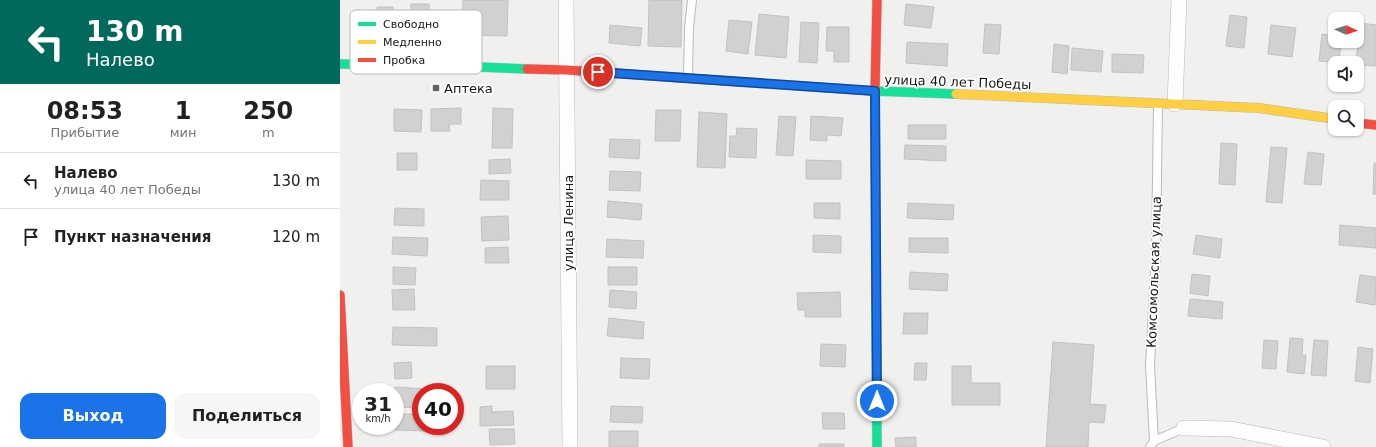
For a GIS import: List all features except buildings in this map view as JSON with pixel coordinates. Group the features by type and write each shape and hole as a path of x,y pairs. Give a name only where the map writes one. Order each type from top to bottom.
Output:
{"main road":[{"path":"877,0 875,91 878,447"},
{"name":"улица 40 лет Победы","path":"482,66 568,70 875,91 1259,108 1328,118"},
{"path":"1364,124 1376,125"},
{"path":"340,295 348,447"}],"street":[{"name":"улица Ленина","path":"566,0 568,70 570,447"},
{"path":"1175,104 1178,0"},
{"path":"1184,428 1231,430 1323,447"}],"lane":[{"path":"688,78 689,28 692,0"},
{"name":"Комсомольская улица","path":"1152,444 1150,366 1156,254 1158,103"},
{"path":"1152,444 1184,428"}],"traffic: fast":[{"path":"340,64 350,64"},
{"path":"482,67 527,69"},
{"path":"740,82 875,91 956,94"},
{"path":"876,304 877,447"}],"traffic: slow":[{"path":"956,94 1259,108 1328,118"}],"traffic: jam":[{"path":"876,304 875,91 877,0"},
{"path":"527,69 567,70 740,82"},
{"path":"1364,124 1376,125"},
{"path":"340,295 348,447"}],"place":[{"name":"Аптека","path":"436,88"}],"route":[{"path":"598,72 875,91 877,401"}]}
